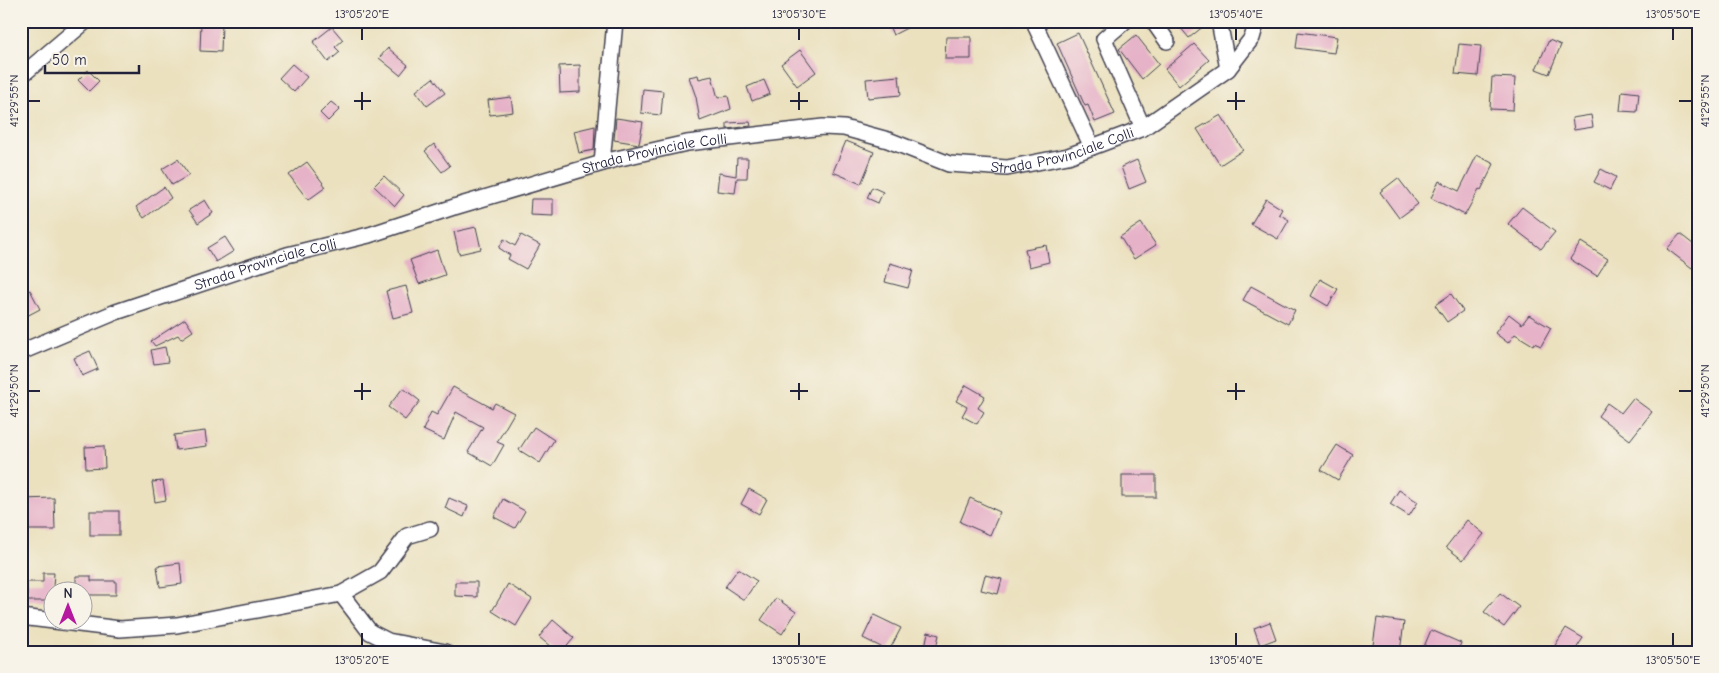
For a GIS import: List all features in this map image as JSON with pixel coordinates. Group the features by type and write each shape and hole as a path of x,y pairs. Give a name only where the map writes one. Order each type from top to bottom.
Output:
{"street":[{"path":"21,76 86,21"},
{"path":"602,163 615,21"},
{"path":"1125,21 1104,39 1143,128"},
{"path":"1153,21 1167,41"},
{"path":"1219,21 1228,69"},
{"name":"Strada Provinciale Colli","path":"21,352 116,312 287,256 369,235 454,207 602,163 687,143 822,127 844,128 888,140 950,164 1007,168 1068,156 1143,128 1228,69 1252,38 1257,21"},
{"path":"1036,27 1092,147"},
{"path":"21,617 120,629 167,626 270,609 341,594 380,572 407,536 430,529"},
{"path":"341,594 370,632 388,641 445,652"}],"building":[{"path":"887,21 921,21 893,35"},
{"path":"1187,21 1210,21 1189,38 1180,27"},
{"path":"201,22 222,23 221,52 200,51"},
{"path":"332,27 343,40 335,47 340,52 328,62 313,42"},
{"path":"1298,32 1337,37 1334,53 1296,48"},
{"path":"1078,33 1115,114 1095,122 1088,105 1085,106 1057,43"},
{"path":"1136,35 1159,64 1142,79 1119,49"},
{"path":"946,37 971,37 971,59 945,59"},
{"path":"1549,40 1561,45 1549,74 1536,69"},
{"path":"1194,44 1209,60 1179,86 1165,69"},
{"path":"1459,44 1481,46 1478,76 1455,74"},
{"path":"388,48 408,65 400,75 379,58"},
{"path":"800,50 816,72 797,86 781,64"},
{"path":"292,64 307,77 294,92 279,78"},
{"path":"580,65 580,92 560,93 559,66"},
{"path":"88,70 99,81 89,91 78,80"},
{"path":"698,75 699,79 712,76 718,98 728,96 731,109 700,121 696,97 689,77"},
{"path":"899,76 901,95 868,98 866,79"},
{"path":"1492,77 1515,78 1513,110 1490,109"},
{"path":"433,78 445,93 427,106 416,91"},
{"path":"764,80 770,94 752,101 747,87"},
{"path":"643,89 663,91 661,115 641,113"},
{"path":"1622,91 1639,93 1637,112 1620,111"},
{"path":"511,97 513,112 490,115 488,100"},
{"path":"331,102 340,109 328,121 320,113"},
{"path":"1221,115 1243,150 1220,165 1197,129"},
{"path":"1591,115 1593,127 1574,130 1572,118"},
{"path":"616,118 643,122 639,144 614,140"},
{"path":"750,122 751,126 727,129 727,123"},
{"path":"595,126 594,150 579,153 574,131"},
{"path":"846,141 874,152 861,184 833,172"},
{"path":"434,144 450,166 442,172 425,151"},
{"path":"1477,155 1494,164 1481,190 1479,189 1465,215 1431,198 1439,181 1459,191"},
{"path":"737,158 748,158 747,178 737,178 735,193 717,191 719,173 736,176"},
{"path":"178,159 189,175 172,185 162,169"},
{"path":"1137,160 1146,182 1129,189 1121,167"},
{"path":"307,162 326,187 308,200 289,175"},
{"path":"1601,169 1616,177 1610,190 1594,182"},
{"path":"384,176 404,195 395,206 374,186"},
{"path":"1398,178 1418,204 1399,218 1380,192"},
{"path":"164,187 171,198 144,218 136,207"},
{"path":"872,187 883,192 878,203 867,198"},
{"path":"531,199 553,199 553,216 530,215"},
{"path":"1266,199 1282,209 1279,214 1289,220 1278,239 1251,224"},
{"path":"205,200 213,213 198,223 189,210"},
{"path":"1522,207 1555,232 1541,249 1508,224"},
{"path":"1141,223 1156,245 1134,259 1120,237"},
{"path":"476,227 481,249 459,254 454,232"},
{"path":"1680,234 1698,248 1698,261 1692,268 1667,249"},
{"path":"521,235 540,245 526,269 508,259 510,255 499,248 504,239 515,246"},
{"path":"225,237 234,251 216,262 207,248"},
{"path":"1581,242 1608,259 1597,276 1570,259"},
{"path":"1046,245 1049,262 1029,267 1025,249"},
{"path":"437,250 445,275 419,284 410,260"},
{"path":"890,263 913,270 908,288 885,282"},
{"path":"1320,279 1338,289 1328,306 1311,296"},
{"path":"406,286 413,313 393,318 386,291"},
{"path":"1251,286 1295,310 1288,324 1243,300"},
{"path":"30,290 40,309 21,319 21,295"},
{"path":"1451,294 1463,311 1447,322 1435,305"},
{"path":"1509,314 1522,324 1529,315 1551,328 1541,346 1534,343 1533,345 1515,334 1508,343 1495,333"},
{"path":"185,319 193,331 181,339 178,335 155,346 151,341"},
{"path":"165,347 168,362 154,364 151,350"},
{"path":"90,351 98,369 82,376 74,358"},
{"path":"966,385 985,396 978,408 984,412 977,424 962,416 967,407 956,401"},
{"path":"453,387 492,408 495,403 514,413 497,442 504,445 492,466 468,452 483,427 456,412 444,440 423,430 431,412 437,415"},
{"path":"403,388 420,401 405,420 388,407"},
{"path":"1633,398 1652,412 1630,440 1598,416 1607,403 1621,413"},
{"path":"534,427 554,440 540,463 519,450"},
{"path":"205,431 207,446 176,450 174,435"},
{"path":"1337,445 1353,455 1338,480 1321,470"},
{"path":"104,446 105,468 86,469 85,447"},
{"path":"1122,475 1156,475 1156,497 1122,497"},
{"path":"163,481 166,500 155,502 152,482"},
{"path":"749,489 767,499 759,514 741,504"},
{"path":"1399,490 1418,502 1409,516 1390,504"},
{"path":"54,498 55,530 21,530 21,499"},
{"path":"449,498 468,506 464,517 445,508"},
{"path":"970,498 1000,512 990,535 960,522"},
{"path":"503,499 525,511 515,528 494,517"},
{"path":"90,511 119,511 119,535 90,535"},
{"path":"1467,520 1484,534 1463,560 1446,547"},
{"path":"180,563 182,584 160,587 157,566"},
{"path":"738,569 757,581 744,600 725,587"},
{"path":"43,573 54,573 54,580 43,580"},
{"path":"985,575 1002,579 998,594 981,590"},
{"path":"76,576 91,576 91,580 76,580"},
{"path":"92,581 116,581 116,595 92,595"},
{"path":"27,582 42,582 42,601 27,601"},
{"path":"455,582 477,582 477,597 455,596"},
{"path":"508,584 532,599 516,626 492,611"},
{"path":"1500,593 1519,607 1504,627 1484,612"},
{"path":"776,598 796,612 782,634 761,620"},
{"path":"874,615 901,628 889,651 863,638"},
{"path":"1377,618 1404,622 1400,652 1372,652"},
{"path":"553,620 574,638 562,652 557,652 539,637"},
{"path":"1270,622 1276,639 1260,645 1254,628"},
{"path":"1566,628 1583,638 1574,652 1562,652 1554,647"},
{"path":"1431,630 1461,643 1457,652 1430,652 1423,649"},
{"path":"928,632 939,635 935,652 924,652"}]}
